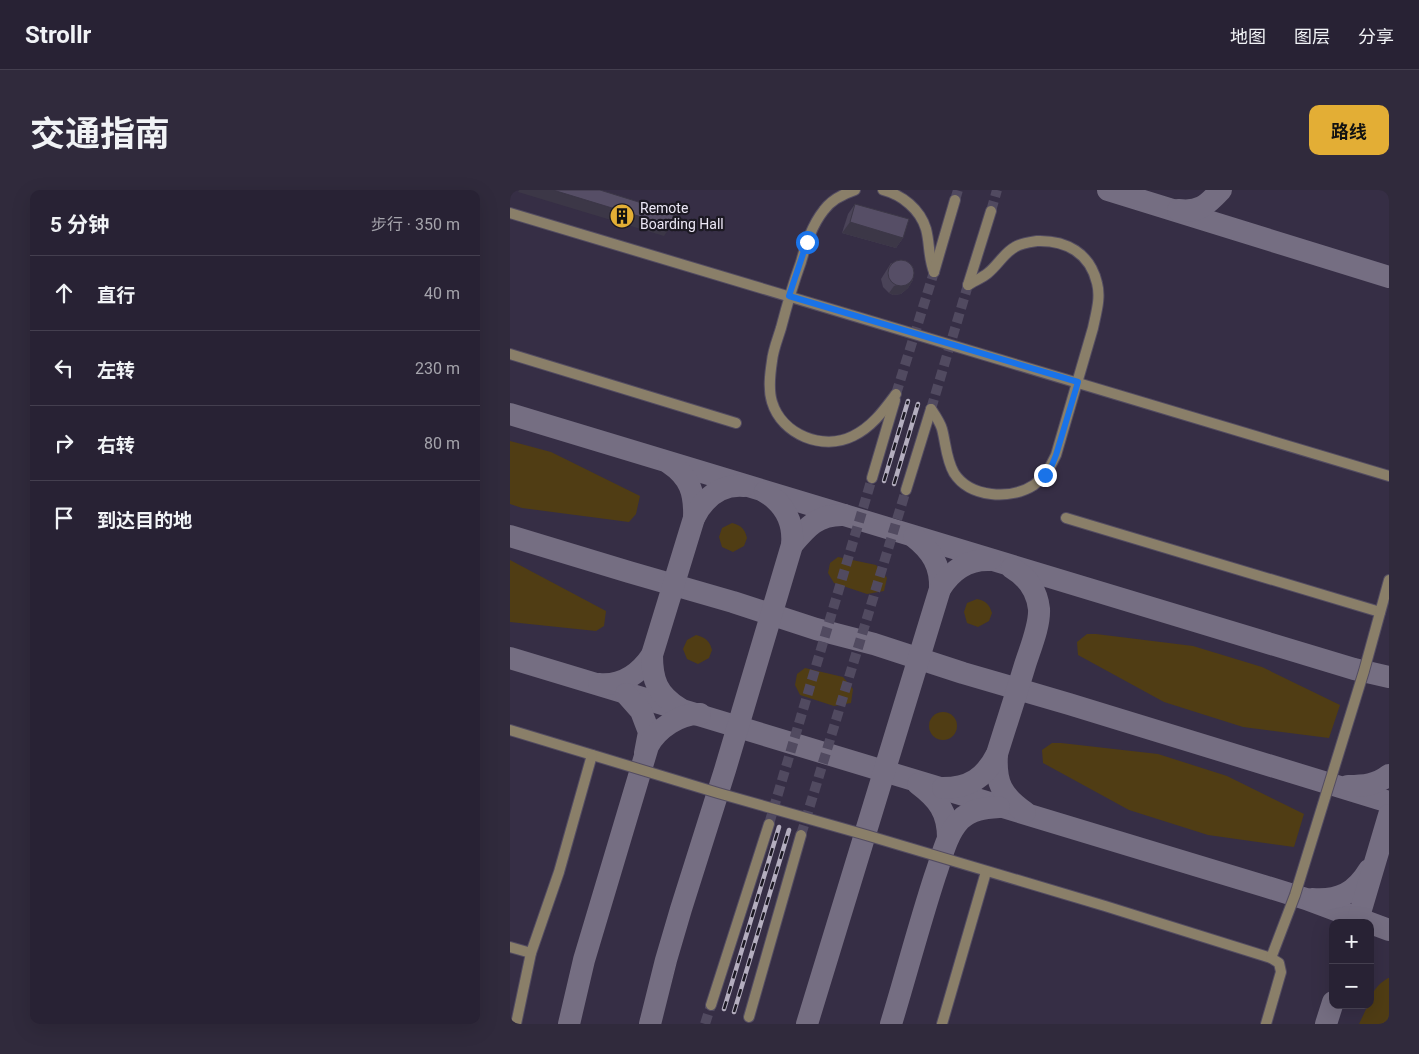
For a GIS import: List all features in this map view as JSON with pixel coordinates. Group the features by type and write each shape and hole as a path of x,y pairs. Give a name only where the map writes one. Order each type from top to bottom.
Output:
{"lane":[{"path":"855,190 843,194 832,201 816,221 789,296 772,358 770,378 772,403 782,421 797,434 824,442 852,437 876,419 896,394 872,478"},
{"path":"883,190 896,194 906,200 919,215 925,227 930,260 934,272 955,200"},
{"path":"906,490 931,409 942,428 949,462 955,474 967,485 978,491 991,494 1013,493 1026,490 1045,475 1056,455 1093,328 1099,294 1097,281 1084,258 1073,248 1061,243 1046,241 1016,246 1002,257 988,273 968,285 991,211"},
{"path":"510,213 1389,476"},
{"path":"510,354 736,423"},
{"path":"1066,518 1380,612"},
{"path":"1271,958 1295,896 1364,671 1389,580"},
{"path":"510,730 1105,906 1271,958 1279,963 1281,972 1266,1024"},
{"path":"516,1024 531,953 559,872 592,755"},
{"path":"711,1005 768,824"},
{"path":"749,1017 801,835"},
{"path":"942,1024 986,872"},
{"path":"510,947 531,953"}],"shaded area":[{"path":"510,441 551,452 640,496 636,514 629,522 522,508 510,504"},
{"path":"732,523 742,528 747,538 744,546 733,552 722,547 719,537 722,528"},
{"path":"838,557 876,565 887,578 884,591 867,594 834,583 828,573 830,563"},
{"path":"510,560 606,611 604,626 596,631 510,622"},
{"path":"977,599 987,603 992,613 989,621 978,627 967,623 964,612 967,603"},
{"path":"1087,634 1193,646 1262,667 1340,705 1329,738 1243,727 1164,702 1078,655 1077,642"},
{"path":"696,635 707,640 712,650 709,658 698,664 687,659 683,649 687,640"},
{"path":"805,668 843,677 853,689 851,703 834,706 800,695 795,685 797,674"},
{"path":"943,712 953,716 957,726 953,736 943,740 933,736 929,726 933,716"},
{"path":"1052,743 1158,754 1227,776 1304,814 1294,847 1208,835 1129,810 1043,763 1042,750"},
{"path":"1389,978 1389,1024 1359,1024 1366,1009 1374,1009 1374,991"}],"building":[{"path":"553,190 600,190 674,213 671,226"},
{"path":"855,204 909,219 903,238 850,222"},
{"path":"901,260 911,263 914,273 911,283 901,286 891,283 888,273 891,263"}],"taxiway":[{"path":"1108,190 1389,277"},
{"path":"1178,210 1185,211 1202,207 1221,190"},
{"path":"510,414 1354,669 1389,677"},
{"path":"669,463 682,474 690,486 694,518"},
{"path":"679,708 657,686 653,672 652,655 694,518 703,504 720,490 727,487 744,486"},
{"path":"650,1024 681,909 725,770 792,545 790,522 787,515 778,502 765,492"},
{"path":"792,545 808,527 820,519 844,515"},
{"path":"510,536 733,602 816,629 874,644 963,673 1389,802"},
{"path":"914,537 926,548 934,560 939,573 940,589"},
{"path":"807,1024 940,589 949,577 961,567 982,560 990,560"},
{"path":"943,788 961,786 975,780 987,769 997,754 1034,637 1039,616 1038,602 1034,590 1027,580 1012,568"},
{"path":"599,684 615,683 630,677 652,655"},
{"path":"510,658 1264,886 1306,899 1389,930"},
{"path":"626,694 641,711 649,732 645,753"},
{"path":"569,1024 584,960 648,746 657,734 670,723 685,716 700,714"},
{"path":"997,754 997,773 1002,788 1011,800 1025,812"},
{"path":"1348,786 1370,784 1389,775"},
{"path":"918,784 931,795 944,813 948,838"},
{"path":"891,1024 929,894 951,832 960,820 969,813 999,807"},
{"path":"1358,919 1389,815"},
{"path":"1312,899 1330,899 1345,894 1358,885 1369,870"},
{"path":"1326,1024 1331,1009"}],"tunnel":[{"path":"955,200 958,190"},
{"path":"991,211 997,190"},
{"path":"896,394 934,272"},
{"path":"931,409 968,285"},
{"path":"769,824 872,478"},
{"path":"801,835 906,490"},
{"path":"705,1024 711,1005"}],"railway":[{"path":"884,481 908,401"},
{"path":"894,484 918,404"},
{"path":"724,1009 779,827"},
{"path":"734,1012 789,830"}],"place":[{"name":"Remote Boarding Hall","path":"622,216"}],"route":[{"path":"807,242 789,296 1078,382 1056,455 1045,475"}]}
